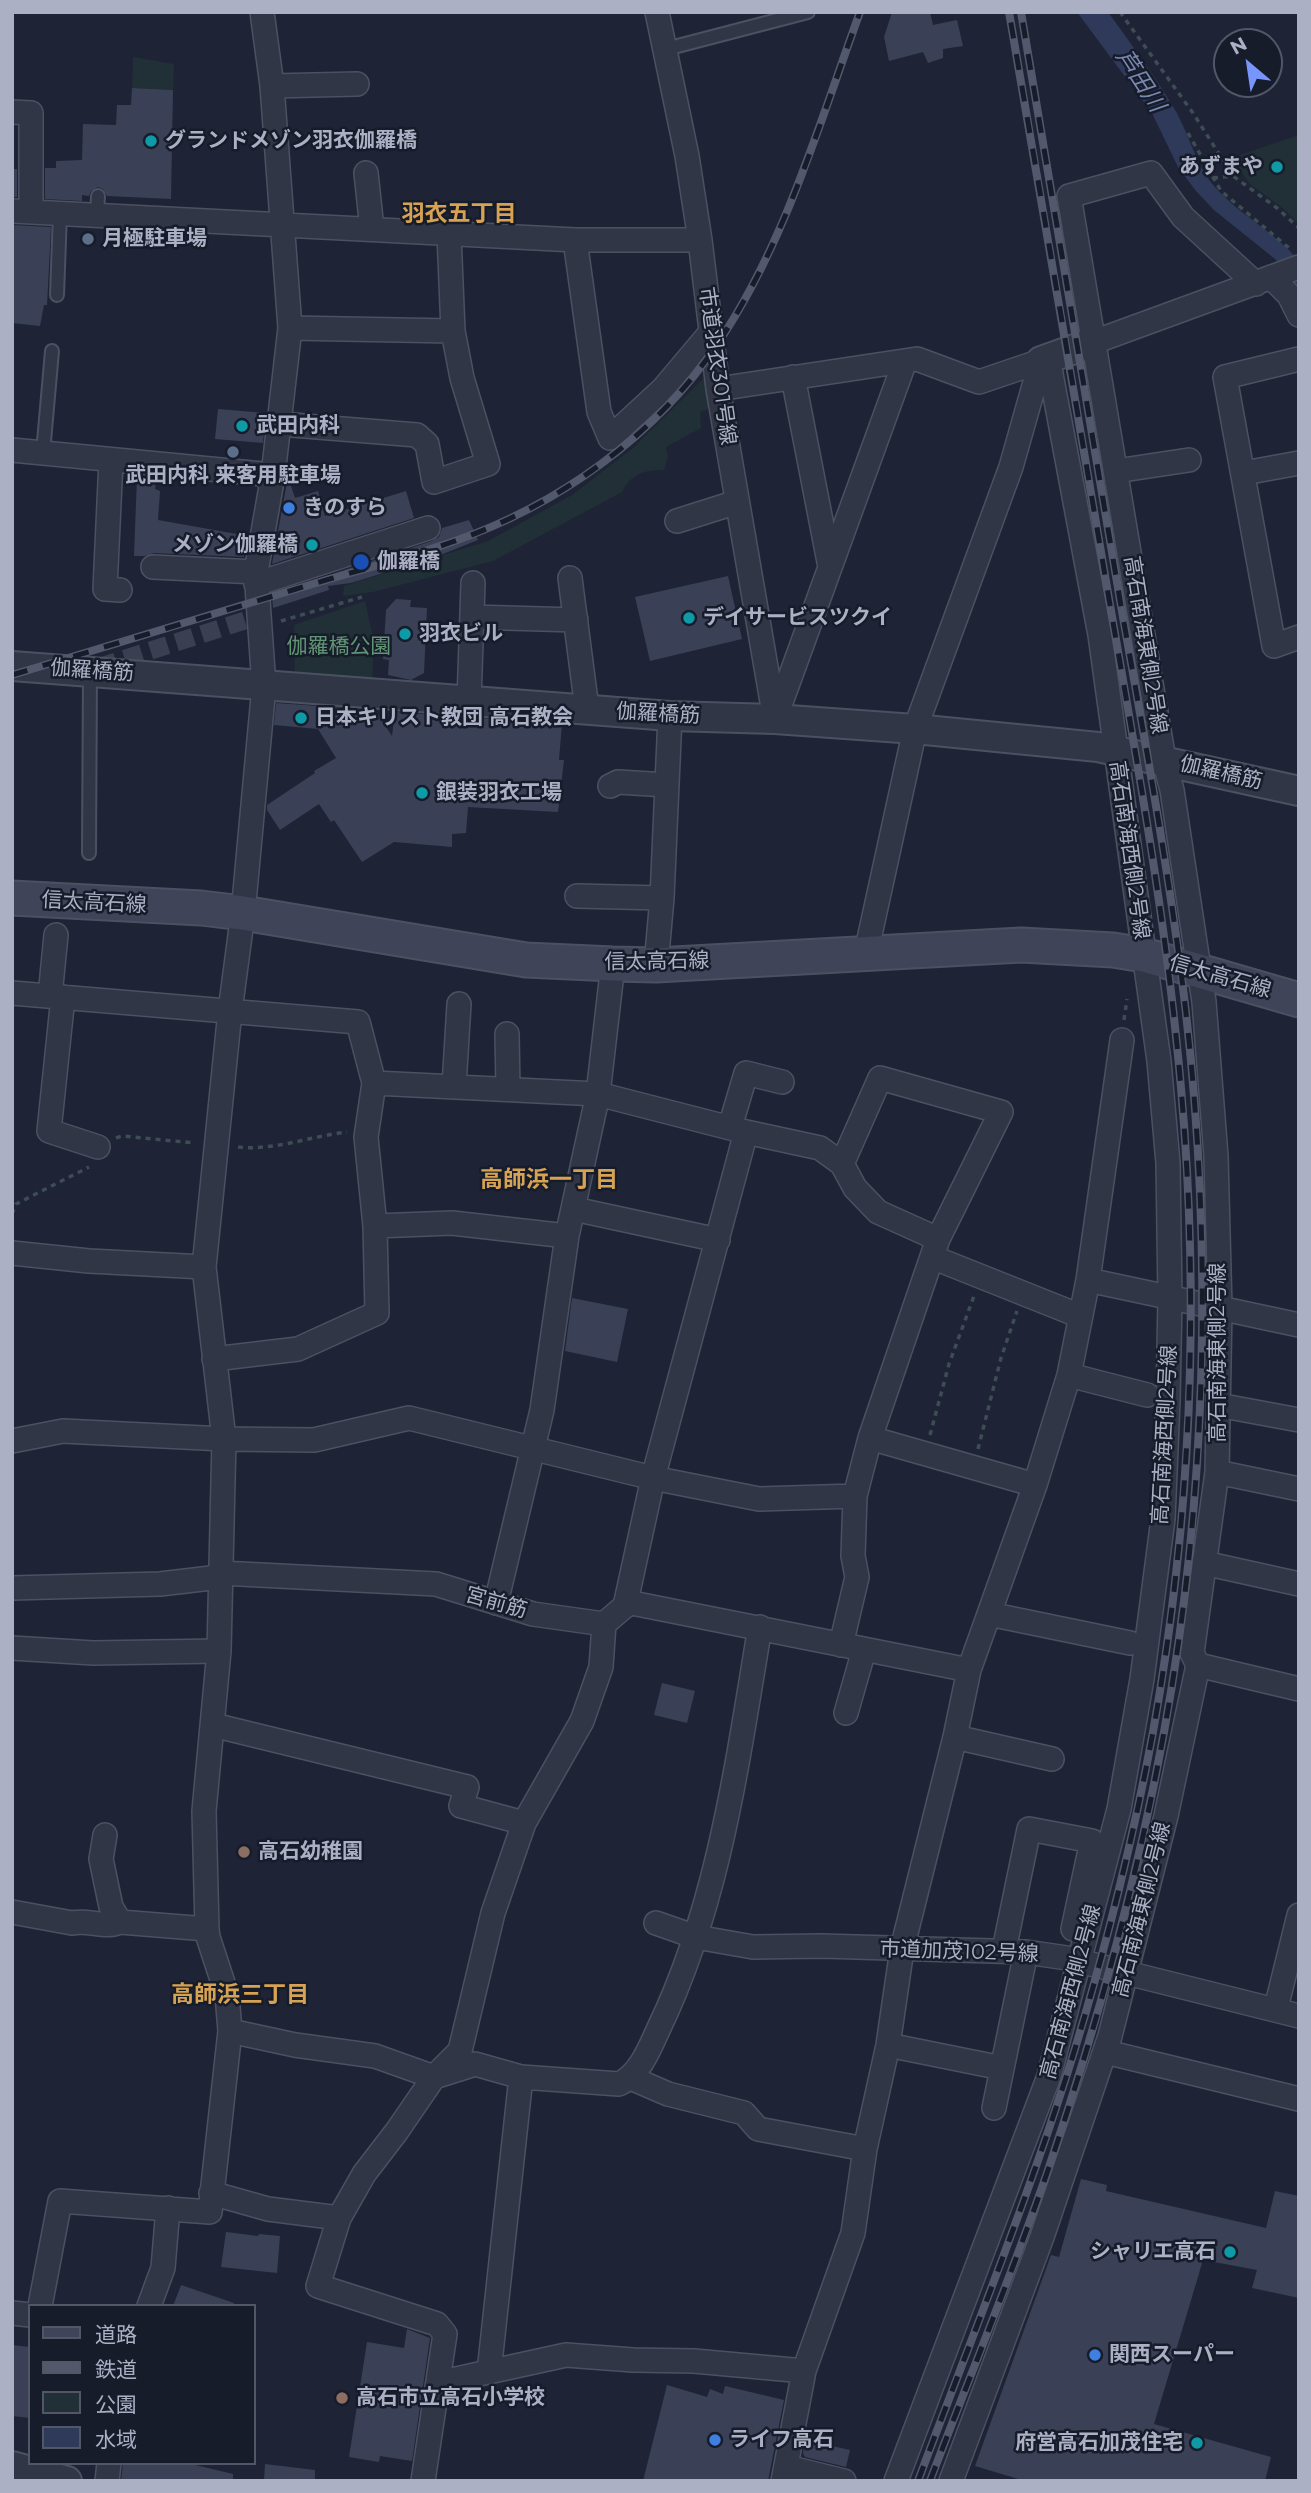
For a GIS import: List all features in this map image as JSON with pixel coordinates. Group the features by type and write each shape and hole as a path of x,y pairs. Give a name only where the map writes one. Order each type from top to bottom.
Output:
{"main road":[{"name":"信太高石線","path":"12,898 201,908 243,913 526,960 656,965 1021,945 1113,950 1144,955 1299,1000"}],"street":[{"name":"市道羽衣301号線","path":"657,12 687,156 718,389 775,719"},
{"path":"40,2304 60,2201 210,2212 230,2031 227,1995 207,1929 204,1811 219,1651 223,1439 204,1266 230,1011 243,913 264,685 256,578 280,424 290,328 272,86 258,13"},
{"path":"272,86 357,84"},
{"path":"12,112 31,113 22,212 60,213 98,206 283,225 575,240 700,240"},
{"path":"366,173 372,229"},
{"name":"高石南海東側2号線","path":"951,2481 1042,2237 1110,2036 1166,1816 1198,1665 1192,1653 1217,1472 1220,1308 1216,1156 1199,972 1174,802 1164,760 1069,196 1151,173 1183,218 1268,278"},
{"path":"280,424 417,435 427,444 434,482 488,464 462,379 453,331 449,234"},
{"path":"575,240 599,412 610,438 663,389 711,332"},
{"path":"718,389 917,359 979,382 1268,278 1295,259"},
{"path":"1268,278 1289,295 1299,315"},
{"path":"290,328 453,331"},
{"path":"866,953 915,729 1011,467 1044,359"},
{"name":"高石南海西側2号線","path":"896,2481 1049,2076 1074,1960 1119,1809 1142,1679 1163,1520 1170,1297 1168,1163 1159,1061 1100,635 1044,359"},
{"path":"1299,359 1225,377 1274,646 1299,637"},
{"path":"775,719 905,361"},
{"path":"793,377 830,569"},
{"path":"12,450 273,475"},
{"path":"111,460 105,589 120,590"},
{"path":"1116,471 1189,460"},
{"path":"1244,473 1299,463"},
{"path":"677,522 737,502"},
{"path":"153,567 256,578 428,528"},
{"path":"570,578 587,709"},
{"path":"469,701 473,583"},
{"path":"472,617 576,620"},
{"name":"伽羅橋筋","path":"12,666 670,716 775,719 915,729 1115,750 1299,791"},
{"path":"656,965 662,898 670,716"},
{"path":"610,786 618,782 667,785"},
{"path":"577,896 662,898"},
{"path":"56,935 57,997 49,1130 98,1147"},
{"path":"496,1603 542,1410 567,1236 598,1094 612,964"},
{"path":"12,993 358,1022 374,1083 366,1137 375,1226 377,1313 298,1349 214,1359"},
{"path":"454,1086 459,1004"},
{"path":"507,1034 508,1089"},
{"path":"844,2481 785,2474 804,2371 853,2233 865,2149 888,2045 902,1949 969,1670 1035,1485 1069,1375 1088,1280 1122,1040"},
{"path":"625,1606 653,1478 718,1240 746,1073 782,1082"},
{"path":"841,1644 857,1577 853,1556 855,1496 870,1438 935,1248 1002,1112 880,1078 842,1164"},
{"path":"374,1083 598,1094 820,1148 842,1164 855,1188 878,1212 981,1277 1080,1316"},
{"path":"574,1209 718,1240"},
{"path":"375,1226 452,1223 567,1236"},
{"path":"12,1253 89,1261 204,1266"},
{"path":"1088,1280 1299,1325"},
{"path":"1069,1375 1147,1395"},
{"path":"1218,1405 1299,1420"},
{"path":"12,1441 63,1430 223,1439 314,1440 409,1418 653,1478 759,1499 855,1496"},
{"path":"870,1438 1035,1485"},
{"path":"1217,1472 1299,1489"},
{"path":"1204,1563 1299,1584"},
{"name":"宮前筋","path":"12,1588 160,1584 211,1578 221,1573 436,1584 533,1614 604,1623"},
{"path":"423,2481 445,2334 436,2324 318,2286 339,2218 364,2174 434,2077 460,2051 493,1913 524,1823 582,1721 600,1667 604,1623 632,1603 969,1670"},
{"path":"989,1614 1130,1643"},
{"path":"230,2031 295,2045 375,2056 434,2077 475,2064 521,2077 619,2084 631,2078 676,1994 696,1937 728,1814 760,1627"},
{"path":"12,1648 93,1653 219,1651"},
{"path":"846,1713 864,1650"},
{"path":"1198,1665 1299,1689"},
{"path":"212,1725 467,1787 461,1806 524,1823"},
{"path":"955,1737 1052,1759"},
{"path":"994,2108 1002,2068 1029,1829 1092,1841 1074,1960"},
{"path":"105,1835 101,1859 111,1907 120,1922"},
{"path":"12,1912 72,1923 79,1921 110,1926 120,1922 207,1929"},
{"path":"1276,2008 1299,1915"},
{"name":"市道加茂102号線","path":"656,1923 696,1937 753,1947 1015,1951 1074,1960 1299,2015"},
{"path":"888,2045 1002,2068"},
{"path":"1114,2054 1299,2099"},
{"path":"489,2372 521,2077"},
{"path":"631,2078 668,2094 744,2113 758,2129 865,2149"},
{"path":"211,2193 268,2209 339,2218"},
{"path":"150,2304 163,2268 168,2208"},
{"path":"438,2383 566,2355 694,2361 804,2371"},
{"path":"12,2466 67,2481"}],"lane":[{"path":"666,49 808,12"},
{"path":"57,295 60,213"},
{"path":"43,453 52,351"},
{"path":"89,853 90,670"}],"path":[{"path":"1120,12 1193,113 1233,176 1299,228"},
{"path":"1188,133 1221,191 1295,259"},
{"path":"1213,178 1233,176"},
{"path":"259,628 362,597"},
{"path":"1122,1040 1128,993"},
{"path":"12,1214 16,1203 88,1168 98,1147 122,1136 258,1149 318,1136 367,1130"},
{"path":"925,1454 949,1364 981,1277"},
{"path":"973,1468 1001,1358 1023,1294"}],"green space":[{"path":"133,57 174,64 173,90 132,88"},
{"path":"1299,135 1299,224 1284,209 1250,184 1231,158"},
{"path":"705,377 712,407 700,412 701,428 666,447 668,457 664,470 639,474 622,492 493,561 373,592 343,596 344,586 488,541 572,495 633,448"},
{"name":"伽羅橋公園","path":"365,601 374,641 372,682 295,675 294,625"}],"water":[{"name":"芦田川","path":"1077,12 1108,12 1167,97 1202,169 1214,186 1299,261 1299,287 1275,259 1214,210 1196,191 1178,167 1152,113"}],"building":[{"path":"892,12 930,12 933,25 957,20 963,46 943,49 943,58 928,63 923,52 889,61 884,37"},
{"name":"グランドメゾン羽衣伽羅橋","path":"132,88 173,90 171,199 107,196 103,189 98,187 91,191 89,196 82,195 82,201 45,199 45,168 56,168 56,161 82,160 83,124 116,125 117,105 131,105"},
{"path":"12,169 17,169 17,197 12,197"},
{"path":"13,225 51,227 47,305 44,305 40,326 12,323"},
{"name":"武田内科","path":"218,409 266,413 263,443 215,439"},
{"path":"137,477 156,478 155,489 160,491 158,520 248,536 244,557 154,553 134,556"},
{"name":"メゾン伽羅橋","path":"288,477 295,498 318,491 325,516 406,491 414,518 272,564"},
{"path":"469,520 478,540 438,556 351,583 328,586 329,590 273,608 272,594 432,541 439,537 442,528"},
{"name":"デイサービスツクイ","path":"728,576 742,639 650,661 635,597"},
{"name":"羽衣ビル","path":"396,599 411,600 410,607 427,608 424,673 411,680 388,675 389,660 383,659 386,610"},
{"name":"銀装羽衣工場","path":"276,703 375,710 392,736 395,712 562,724 559,760 564,760 558,812 468,807 466,833 452,834 452,847 394,842 362,862 334,820 331,822 319,804 280,830 267,810 267,805 336,758 318,729 274,725"},
{"path":"572,1298 628,1309 617,1362 565,1351"},
{"path":"662,1683 695,1691 687,1723 654,1715"},
{"name":"関西スーパー","path":"1081,2179 1107,2185 1106,2191 1266,2228 1275,2191 1299,2196 1299,2298 1252,2288 1257,2270 1203,2260 1154,2424 1271,2457 1265,2481 1025,2481 975,2466 1051,2255 1059,2257"},
{"path":"226,2232 280,2236 277,2273 221,2267"},
{"path":"181,2285 234,2303 234,2304 174,2304"},
{"path":"407,2329 430,2338 412,2461 380,2456 379,2462 349,2457 367,2342 404,2348"},
{"path":"12,2345 28,2347 28,2418 12,2416"},
{"name":"ライフ高石","path":"667,2385 707,2397 710,2389 723,2394 725,2386 784,2400 768,2481 643,2481"},
{"path":"805,2440 850,2450 846,2467 805,2457"},
{"path":"265,2464 315,2470 315,2481 264,2481"},
{"path":"123,2465 195,2465 233,2474 233,2481 121,2481"}],"tunnel":[{"path":"99,667 259,616"}],"railway":[{"path":"12,675 452,542 529,509 601,464 665,408 693,377 742,305 763,265 799,182 860,12"},
{"path":"918,2481 1057,2106 1108,1933 1137,1813 1166,1653 1176,1572 1184,1492 1191,1330 1187,1168 1168,965 1140,782 1009,12"},
{"path":"930,2481 1047,2173 1098,2010 1128,1899 1164,1732 1178,1643 1197,1464 1201,1373 1200,1193 1195,1103 1180,961 1021,12"}],"place":[{"name":"グランドメゾン羽衣伽羅橋","path":"151,141"},
{"name":"あずまや","path":"1277,167"},
{"name":"月極駐車場","path":"88,239"},
{"name":"武田内科","path":"242,426"},
{"name":"武田内科 来客用駐車場","path":"233,452"},
{"name":"きのすら","path":"289,508"},
{"name":"メゾン伽羅橋","path":"312,545"},
{"name":"伽羅橋","path":"361,562"},
{"name":"デイサービスツクイ","path":"689,618"},
{"name":"羽衣ビル","path":"405,634"},
{"name":"日本キリスト教団 高石教会","path":"301,718"},
{"name":"銀装羽衣工場","path":"422,793"},
{"name":"高石幼稚園","path":"244,1852"},
{"name":"シャリエ高石","path":"1230,2252"},
{"name":"関西スーパー","path":"1095,2355"},
{"name":"高石市立高石小学校","path":"342,2398"},
{"name":"ライフ高石","path":"715,2440"},
{"name":"府営高石加茂住宅","path":"1197,2443"}],"district":[{"name":"羽衣五丁目","path":"459,214"},
{"name":"高師浜一丁目","path":"549,1180"},
{"name":"高師浜三丁目","path":"240,1995"}]}
